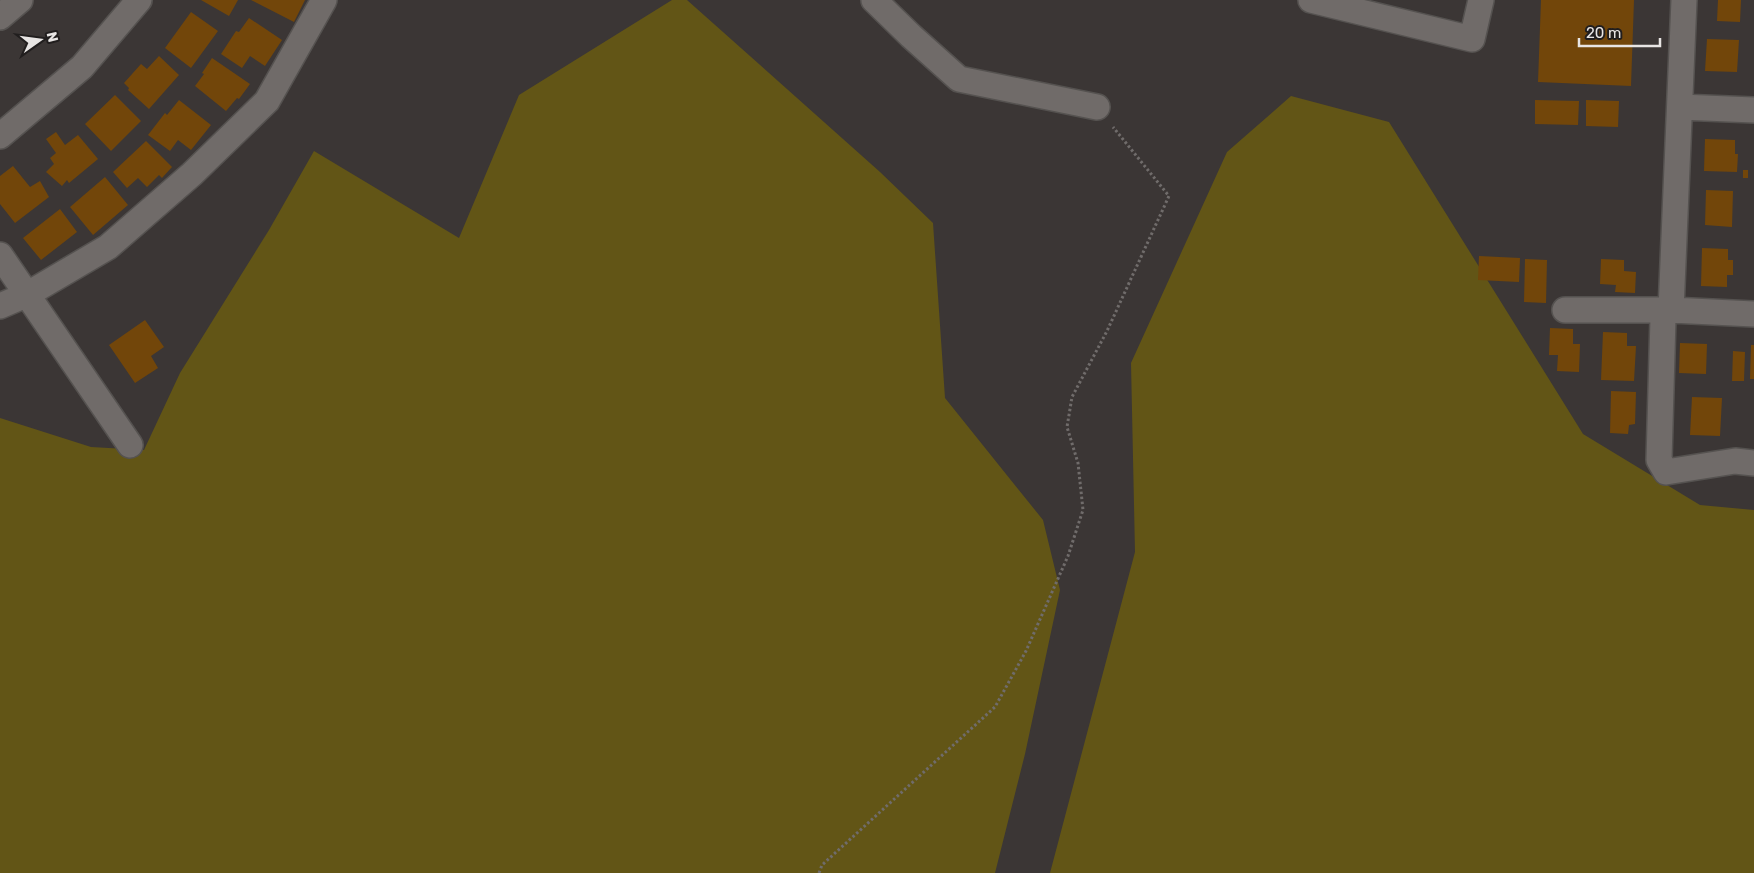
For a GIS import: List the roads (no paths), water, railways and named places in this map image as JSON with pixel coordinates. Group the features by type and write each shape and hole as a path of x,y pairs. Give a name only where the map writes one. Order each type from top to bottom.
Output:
{"street":[{"path":"0,16 20,0"},
{"path":"0,136 82,67 139,0"},
{"path":"0,306 28,294 108,247 192,174 267,101 324,0"},
{"path":"874,0 959,79 1097,107"},
{"path":"1311,0 1472,40 1481,0"},
{"path":"1684,0 1671,310 1663,318 1659,460 1666,472 1735,461 1754,463"},
{"path":"1680,107 1754,110"},
{"path":"0,255 130,445"},
{"path":"1564,310 1671,310 1754,314"}]}
